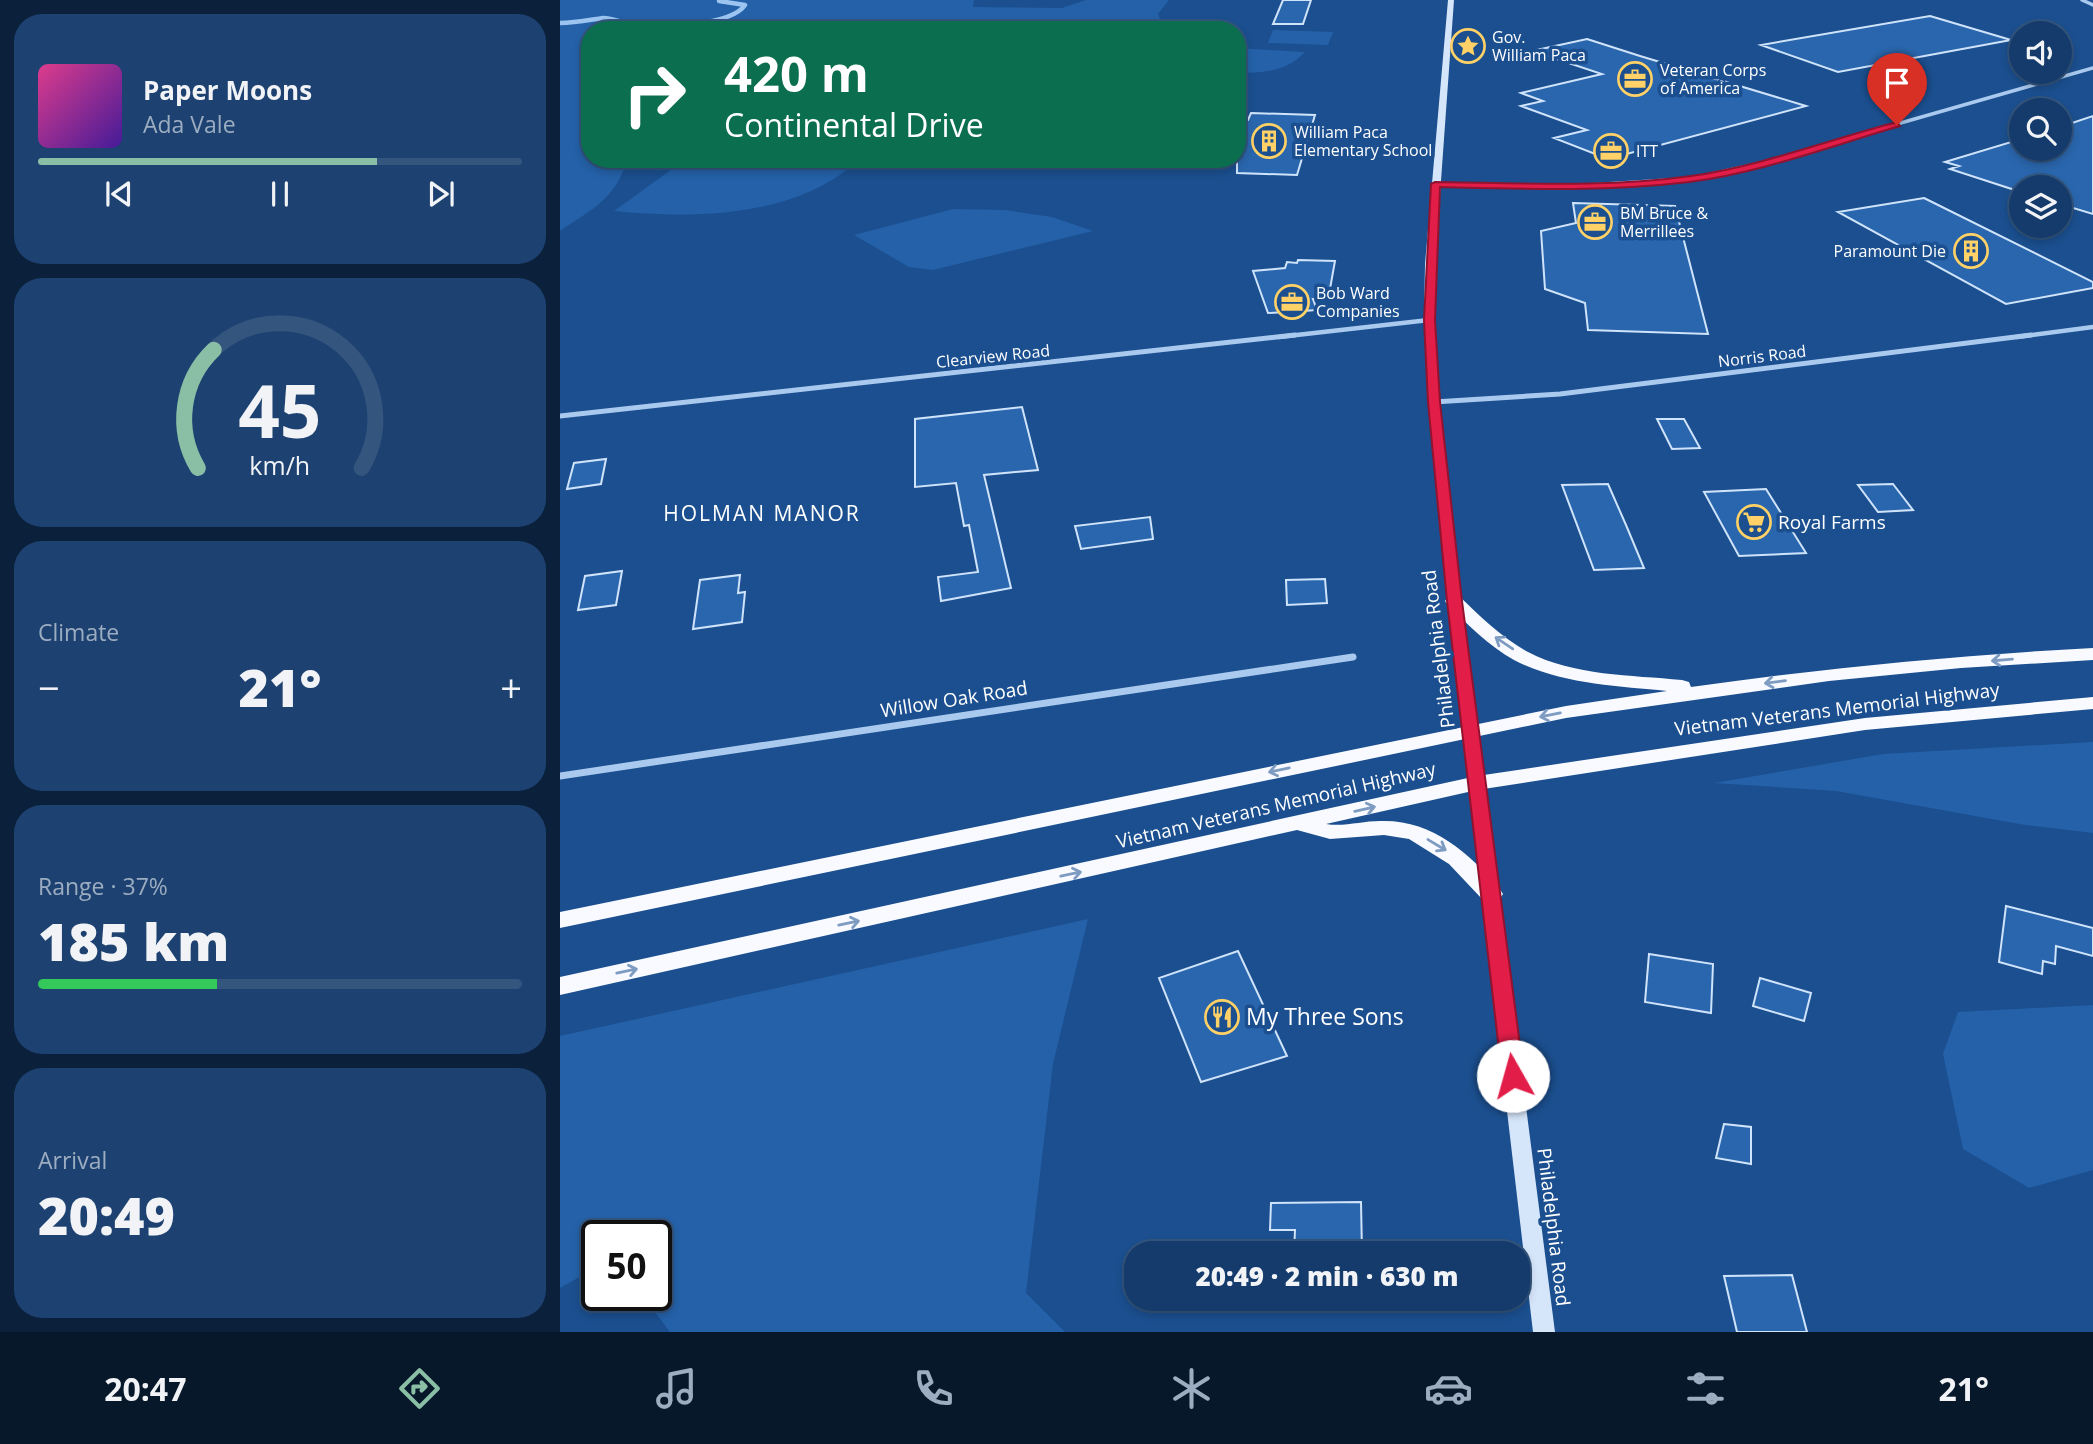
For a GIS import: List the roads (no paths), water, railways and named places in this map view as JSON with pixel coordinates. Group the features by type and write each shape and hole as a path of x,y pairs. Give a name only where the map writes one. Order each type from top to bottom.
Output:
{"highway":[{"path":"1454,601 1482,628 1531,661 1571,672 1711,689"},
{"name":"Vietnam Veterans Memorial Highway","path":"560,920 1470,730 1711,689 1854,673 2093,654"},
{"name":"Vietnam Veterans Memorial Highway","path":"560,986 1476,783 1865,724 2093,703"},
{"path":"1300,824 1331,832 1385,828 1410,831 1437,843 1469,867 1491,894"}],"main road":[{"name":"Philadelphia Road","path":"1451,0 1435,184 1429,320 1434,402 1454,601 1544,1332"}],"street":[{"path":"2082,0 2093,5"},
{"path":"1435,184 1577,187 1691,179 1759,164 2093,68"},
{"name":"Clearview Road","path":"560,416 1429,320"},
{"name":"Norris Road","path":"1434,402 1560,394 2093,327"},
{"name":"Willow Oak Road","path":"560,776 1353,657"}],"waterway":[{"path":"710,21 737,12 745,5 719,1 726,0"},
{"path":"584,21 603,18 619,21"},
{"path":"560,23 581,21"}],"place":[{"name":"Gov. William Paca","path":"1468,46"},
{"name":"Veteran Corps of America","path":"1635,79"},
{"name":"William Paca Elementary School","path":"1269,141"},
{"name":"ITT","path":"1611,151"},
{"name":"BM Bruce & Merrillees","path":"1595,222"},
{"name":"Paramount Die","path":"1971,251"},
{"name":"Bob Ward Companies","path":"1292,302"},
{"name":"Royal Farms","path":"1754,522"},
{"name":"My Three Sons","path":"1222,1017"}],"district":[{"name":"HOLMAN MANOR","path":"762,514"}]}
